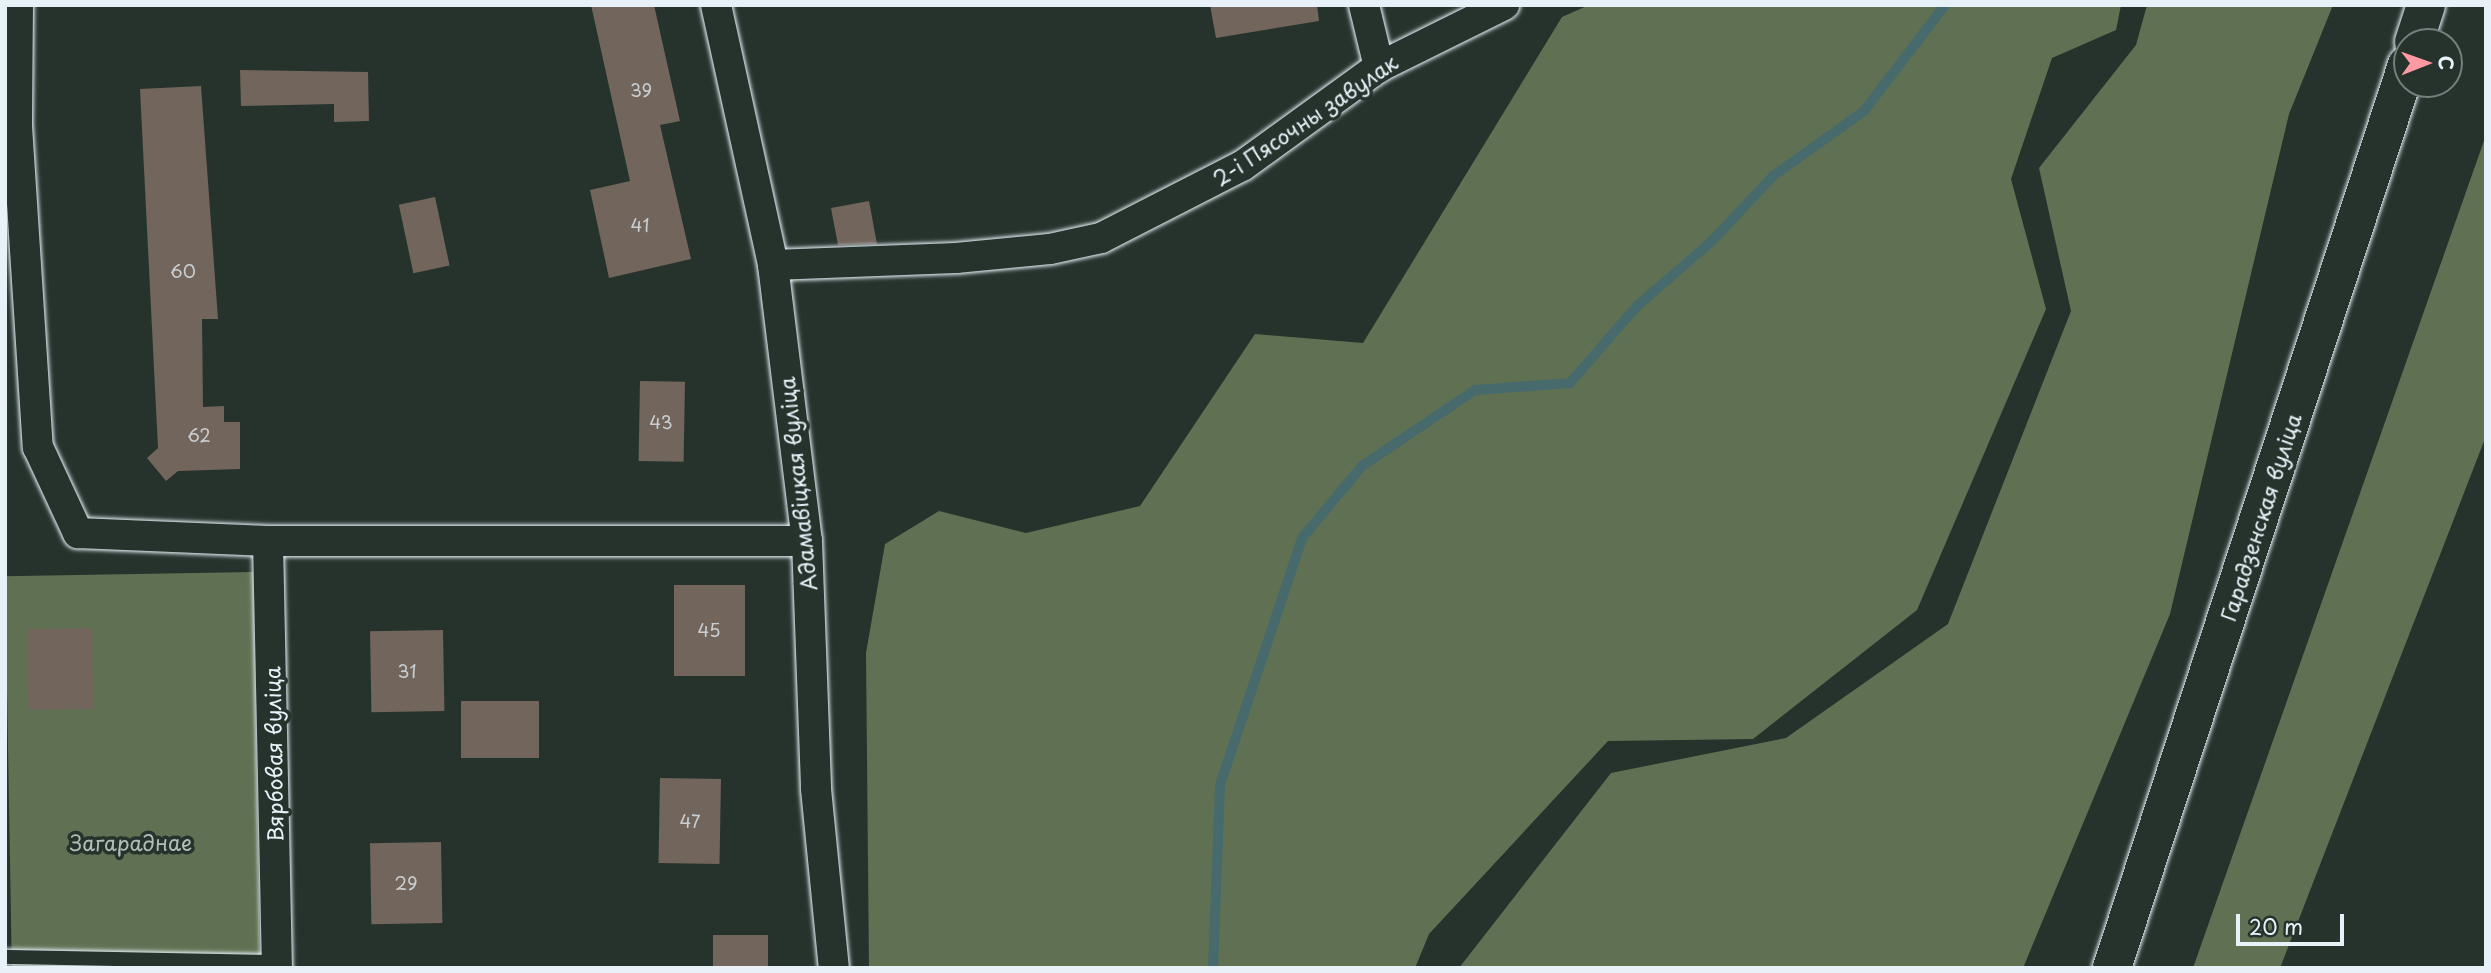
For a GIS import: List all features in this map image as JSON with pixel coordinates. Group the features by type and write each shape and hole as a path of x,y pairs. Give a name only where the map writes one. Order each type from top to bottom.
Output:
{"main road":[{"path":"2419,28 2426,5"},
{"name":"Гарадзенская вуліца","path":"2112,968 2396,98"}],"street":[{"path":"18,5 17,126 38,447 78,533 268,541 807,541"},
{"name":"Адамавіцкая вуліца","path":"716,5 773,265 807,541 816,789 834,968"},
{"path":"1364,5 1378,67"},
{"name":"2-і Пясочны завулак","path":"773,265 956,258 1050,250 1101,238 1242,166 1378,67 1504,5"},
{"name":"Вярбовая вуліца","path":"268,541 277,965"}],"lane":[{"path":"5,957 277,965"}],"green space":[{"path":"1589,5 2121,5 2116,30 2052,58 2011,179 2046,309 1917,610 1753,739 1608,741 1429,934 1415,968 869,968 866,653 885,544 939,511 1026,533 1140,506 1255,334 1363,343 1562,17"},
{"path":"2147,5 2333,5 2289,114 2170,614 2023,968 1459,968 1611,773 1786,738 1948,624 2071,311 2039,168 2136,45"},
{"path":"2486,135 2486,436 2280,968 2193,968"},
{"name":"Загараднае","path":"253,572 260,968 12,968 5,576"}],"building":[{"path":"591,5 654,5 680,121 660,125 691,259 609,278 590,190 630,181"},
{"path":"1210,5 1317,5 1319,21 1216,38"},
{"path":"240,70 368,72 369,121 334,122 334,104 241,106"},
{"path":"201,86 218,319 202,319 203,407 224,406 224,422 240,422 240,469 178,471 166,481 147,458 158,448 140,89"},
{"path":"435,197 450,265 413,273 399,205"},
{"path":"869,201 877,244 838,245 831,208"},
{"path":"640,381 685,382 684,462 639,461"},
{"path":"674,585 745,585 745,676 674,676"},
{"path":"92,628 93,709 28,710 27,629"},
{"path":"443,630 444,711 371,712 370,631"},
{"path":"461,701 539,701 539,758 461,758"},
{"path":"660,778 721,779 720,864 659,863"},
{"path":"441,842 442,923 371,924 370,843"},
{"path":"713,935 768,935 768,968 713,968"}],"waterway":[{"path":"1213,968 1220,785 1302,538 1362,466 1475,390 1570,383 1637,306 1711,242 1773,176 1864,111 1945,5"}]}
